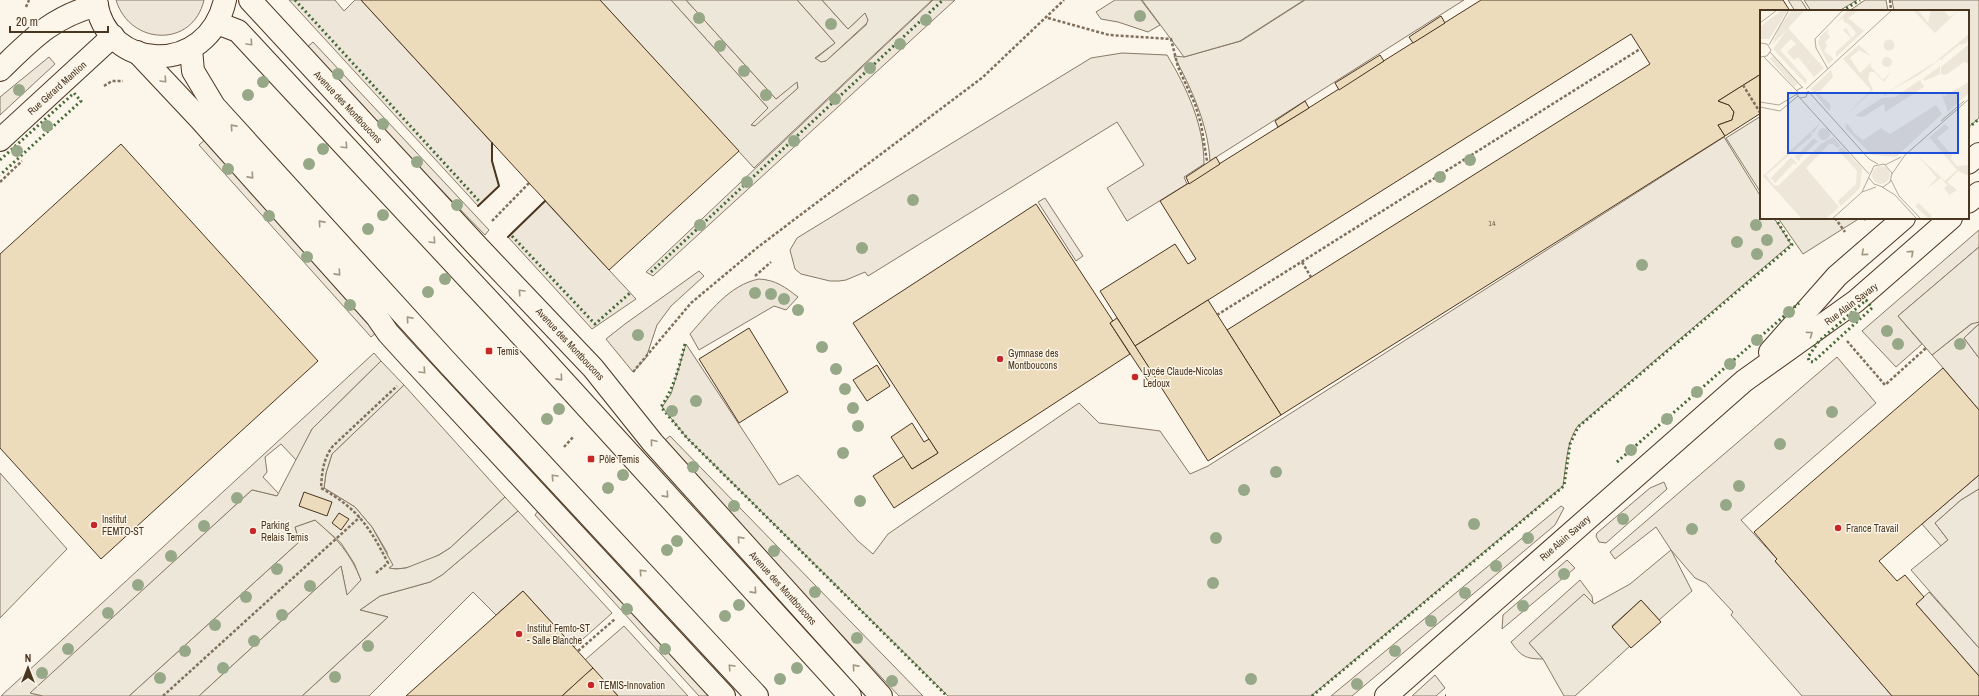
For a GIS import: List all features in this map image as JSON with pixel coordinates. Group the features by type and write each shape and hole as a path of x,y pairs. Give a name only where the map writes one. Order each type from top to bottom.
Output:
{"street":[{"path":"0,70 41,30 78,10 96,3 103,22 113,36 128,48 150,56 178,54 191,49 210,34 218,23 225,0"},
{"name":"Avenue des Montboucons","path":"250,0 472,240 593,368 653,443 881,696"},
{"path":"218,23 238,31 534,349 850,696"},
{"name":"Rue Gérard Mantion","path":"0,140 113,36"},
{"path":"191,49 193,71 214,106 757,696"},
{"path":"137,52 200,119 377,317 398,344 724,696"},
{"path":"1969,161 1979,154"},
{"path":"1969,201 1979,193"},
{"name":"Rue Alain Savary","path":"1744,381 1837,276 1903,219"},
{"name":"Rue Alain Savary","path":"1386,696 1744,381 1856,301 1950,219"}],"path":[{"path":"633,372 691,303 758,247 983,77 1047,18 1064,0"},
{"path":"1890,0 1891,10"},
{"path":"1047,18 1109,35 1171,39 1178,67 1195,104 1202,124 1207,161"},
{"path":"1217,315 1640,49"},
{"path":"102,87 112,81 125,81"},
{"path":"1743,85 1760,112"},
{"path":"0,182 23,160"},
{"path":"494,220 529,183"},
{"path":"1835,219 1850,236"},
{"path":"755,276 771,262"},
{"path":"1302,262 1311,277"},
{"path":"1845,339 1885,385 1926,348"},
{"path":"376,573 388,564 369,529 360,517 343,500 321,488 324,463 333,446 399,384"},
{"path":"163,696 360,517"},
{"path":"578,651 619,616"}],"shaded area":[{"path":"116,0 204,0 198,16 188,27 175,33 161,35 147,33 134,26 123,15"},
{"path":"289,0 335,0 344,11 355,0 361,0 492,143 492,161 499,186 478,206"},
{"path":"600,0 671,0 768,108 751,125 755,126 798,88 797,82 776,99 686,0 797,0 835,43 815,58 821,62 826,61 866,25 868,20 865,13 848,29 822,0 932,0 754,168"},
{"path":"671,0 686,0 776,99 797,81 798,88 757,126 751,125 768,108"},
{"path":"797,0 822,0 848,29 865,13 868,17 868,22 826,61 821,62 815,59 835,43"},
{"path":"933,0 955,0 653,276 646,272"},
{"path":"1115,0 1141,0 1160,25 1148,32 1118,22 1101,19 1096,12"},
{"path":"1142,0 1304,0 1240,41 1184,57"},
{"path":"1305,0 1464,0 1210,161 1206,133 1198,107 1174,56 1184,57 1241,41"},
{"path":"1788,0 1801,0 1807,10 1794,10"},
{"path":"1804,0 1857,0 1841,10 1810,10"},
{"path":"1865,0 1886,0 1888,10 1850,10"},
{"path":"1892,0 1979,0 1979,118 1969,127 1969,10 1894,10"},
{"path":"313,42 489,230 485,235 305,49"},
{"path":"1122,53 1167,55 1181,80 1198,121 1204,164 1184,177 1187,184 1127,221 1107,188 1144,165 1117,122 868,276 865,272 846,280 830,281 801,274 795,269 790,250 797,238 1091,58"},
{"path":"49,57 55,64 0,115 0,97"},
{"path":"1760,117 1760,191 1726,138"},
{"path":"1724,137 1760,195 1760,219 1775,219 1791,244 1577,427 1573,434 1569,448 1563,486 1311,696 948,696 687,438 662,407 671,394 686,344 779,485 798,475 858,541 873,554 888,534 1079,403 1099,423 1160,431 1190,474 1208,466"},
{"path":"206,139 365,316 376,333 371,337 199,145"},
{"path":"1045,198 1083,256 1076,261 1038,202"},
{"path":"545,201 636,299 592,329 508,237"},
{"path":"1779,219 1858,219 1803,254"},
{"path":"1979,230 1979,247 1898,316 1922,344 1896,367 1862,331"},
{"path":"1979,247 1979,322 1971,324 1932,355 1898,316"},
{"path":"699,271 704,276 671,306 657,325 646,358 633,372 606,339"},
{"path":"759,279 780,285 798,297 786,310 774,306 699,350 690,334 729,293 748,282"},
{"path":"1974,322 1979,322 1979,324 1964,338 1979,358 1979,410 1932,355"},
{"path":"1979,324 1979,358 1964,338"},
{"path":"374,353 381,361 312,429 297,461 281,444 265,457 267,472 263,477 279,494 277,496 252,490 31,693 43,696 1,696"},
{"path":"1837,357 1876,403 1741,520 1777,559 1775,561 1892,696 1802,696 1731,615 1733,612 1706,583 1695,578 1671,550 1656,527 1615,559 1610,552"},
{"name":"Parking Relais Temis","path":"381,361 404,385 332,454 326,473 324,488 355,507 372,527 393,565 389,568 406,568 439,555 450,548 505,497 518,511 442,575 430,582 380,596 360,610 388,617 302,696 199,696 341,566 347,595 361,580 354,563 341,543 315,520 295,527 299,542 129,696 43,696 30,693 252,490 277,496 312,429"},
{"path":"404,385 505,497 450,548 420,564 396,569 388,568 387,552 372,527 355,507 324,488 326,473 332,454"},
{"path":"670,436 923,696 899,696 666,448 665,440"},
{"path":"0,473 67,549 0,618"},
{"path":"1979,475 1979,489 1961,500 1935,523 1948,540 1941,546 1922,524"},
{"path":"1664,482 1667,489 1606,543 1599,542 1596,536 1597,533 1650,488"},
{"path":"1979,489 1979,648 1911,570 1948,540 1935,523 1961,500"},
{"path":"542,506 718,696 699,696 535,515"},
{"path":"1561,506 1564,508 1555,525 1352,696 1331,696"},
{"path":"518,511 612,613 574,647 523,591 496,615 473,592 369,696 302,696 388,617 360,610 380,596 430,582 442,575"},
{"path":"315,520 330,533 348,554 361,580 347,596 341,566 199,696 129,696 299,542 295,527"},
{"path":"1671,550 1692,591 1659,620 1641,600 1612,626 1630,646 1575,696 1564,696 1543,659 1529,643 1584,594 1594,604 1630,584"},
{"path":"1567,560 1575,568 1502,629 1503,615"},
{"path":"1580,580 1592,596 1593,604 1584,595 1530,644 1543,659 1532,658 1521,654 1511,642"},
{"path":"1929,592 1979,648 1979,676 1916,604"},
{"path":"624,626 688,696 618,696 585,660"},
{"path":"1435,675 1445,688 1436,696 1412,696"}],"building":[{"path":"361,0 600,0 739,151 609,270"},
{"path":"1481,0 1783,0 1789,10 1760,10 1760,75 1718,101 1729,105 1734,112 1732,120 1718,125 1725,136 1281,415 1227,330 1650,64 1631,34 1135,346 1100,291 1175,244 1188,264 1196,259 1160,201"},
{"path":"1441,16 1445,23 1413,43 1409,37"},
{"path":"1380,55 1384,61 1339,90 1335,83"},
{"path":"1760,75 1760,114 1725,136 1718,125 1732,120 1734,112 1729,105 1718,101"},
{"path":"1305,101 1309,108 1278,127 1275,121"},
{"name":"Institut FEMTO-ST","path":"121,144 318,361 101,559 0,448 0,254"},
{"path":"1216,157 1220,164 1189,184 1186,177"},
{"name":"Gymnase des Montboucons","path":"1036,204 1113,321 1110,323 1130,354 894,508 873,476 904,456 912,469 938,453 853,323"},
{"path":"1208,300 1281,415 1208,461 1135,346"},
{"path":"1117,318 1159,383 1152,387 1110,323"},
{"path":"749,328 788,392 739,423 699,359"},
{"path":"877,365 890,386 867,401 853,380"},
{"name":"France Travail","path":"1943,368 1979,410 1979,475 1879,561 1897,581 1905,575 1924,597 1916,604 1979,676 1979,696 1892,696 1775,561 1777,559 1754,532"},
{"path":"912,423 924,442 929,439 938,453 912,469 891,437"},
{"path":"304,492 332,502 327,516 299,506"},
{"path":"339,513 349,519 341,530 332,523"},
{"name":"Institut Femto-ST - Salle Blanche","path":"523,591 593,668 562,696 406,696"},
{"path":"1641,600 1661,622 1631,648 1612,627"},
{"name":"TEMIS-Innovation","path":"593,668 618,696 562,696 586,674"}],"hedge":[{"path":"295,0 479,201"},
{"path":"651,272 943,0"},
{"path":"1844,10 1860,0"},
{"path":"0,160 74,93 81,101 0,175"},
{"path":"1969,127 1979,119"},
{"path":"1312,696 1564,486 1570,444 1578,427 1792,245 1776,219"},
{"path":"512,236 595,324 630,293"},
{"path":"1866,300 1872,308 1813,362 1809,361 1808,357 1819,341 1866,300"},
{"path":"1617,462 1799,303"},
{"path":"685,344 673,385 661,407 687,438 947,696"}],"wall":[{"path":"478,206 499,186 492,161 492,143"},
{"path":"508,237 545,201"}],"place":[{"name":"Temis","path":"489,351"},
{"name":"Gymnase des Montboucons","path":"1000,359"},
{"name":"Lycée Claude-Nicolas Ledoux","path":"1135,377"},
{"name":"Pôle Temis","path":"591,459"},
{"name":"Institut FEMTO-ST","path":"94,525"},
{"name":"France Travail","path":"1838,528"},
{"name":"Parking Relais Temis","path":"253,531"},
{"name":"Institut Femto-ST - Salle Blanche","path":"519,634"},
{"name":"TEMIS-Innovation","path":"591,685"}]}
